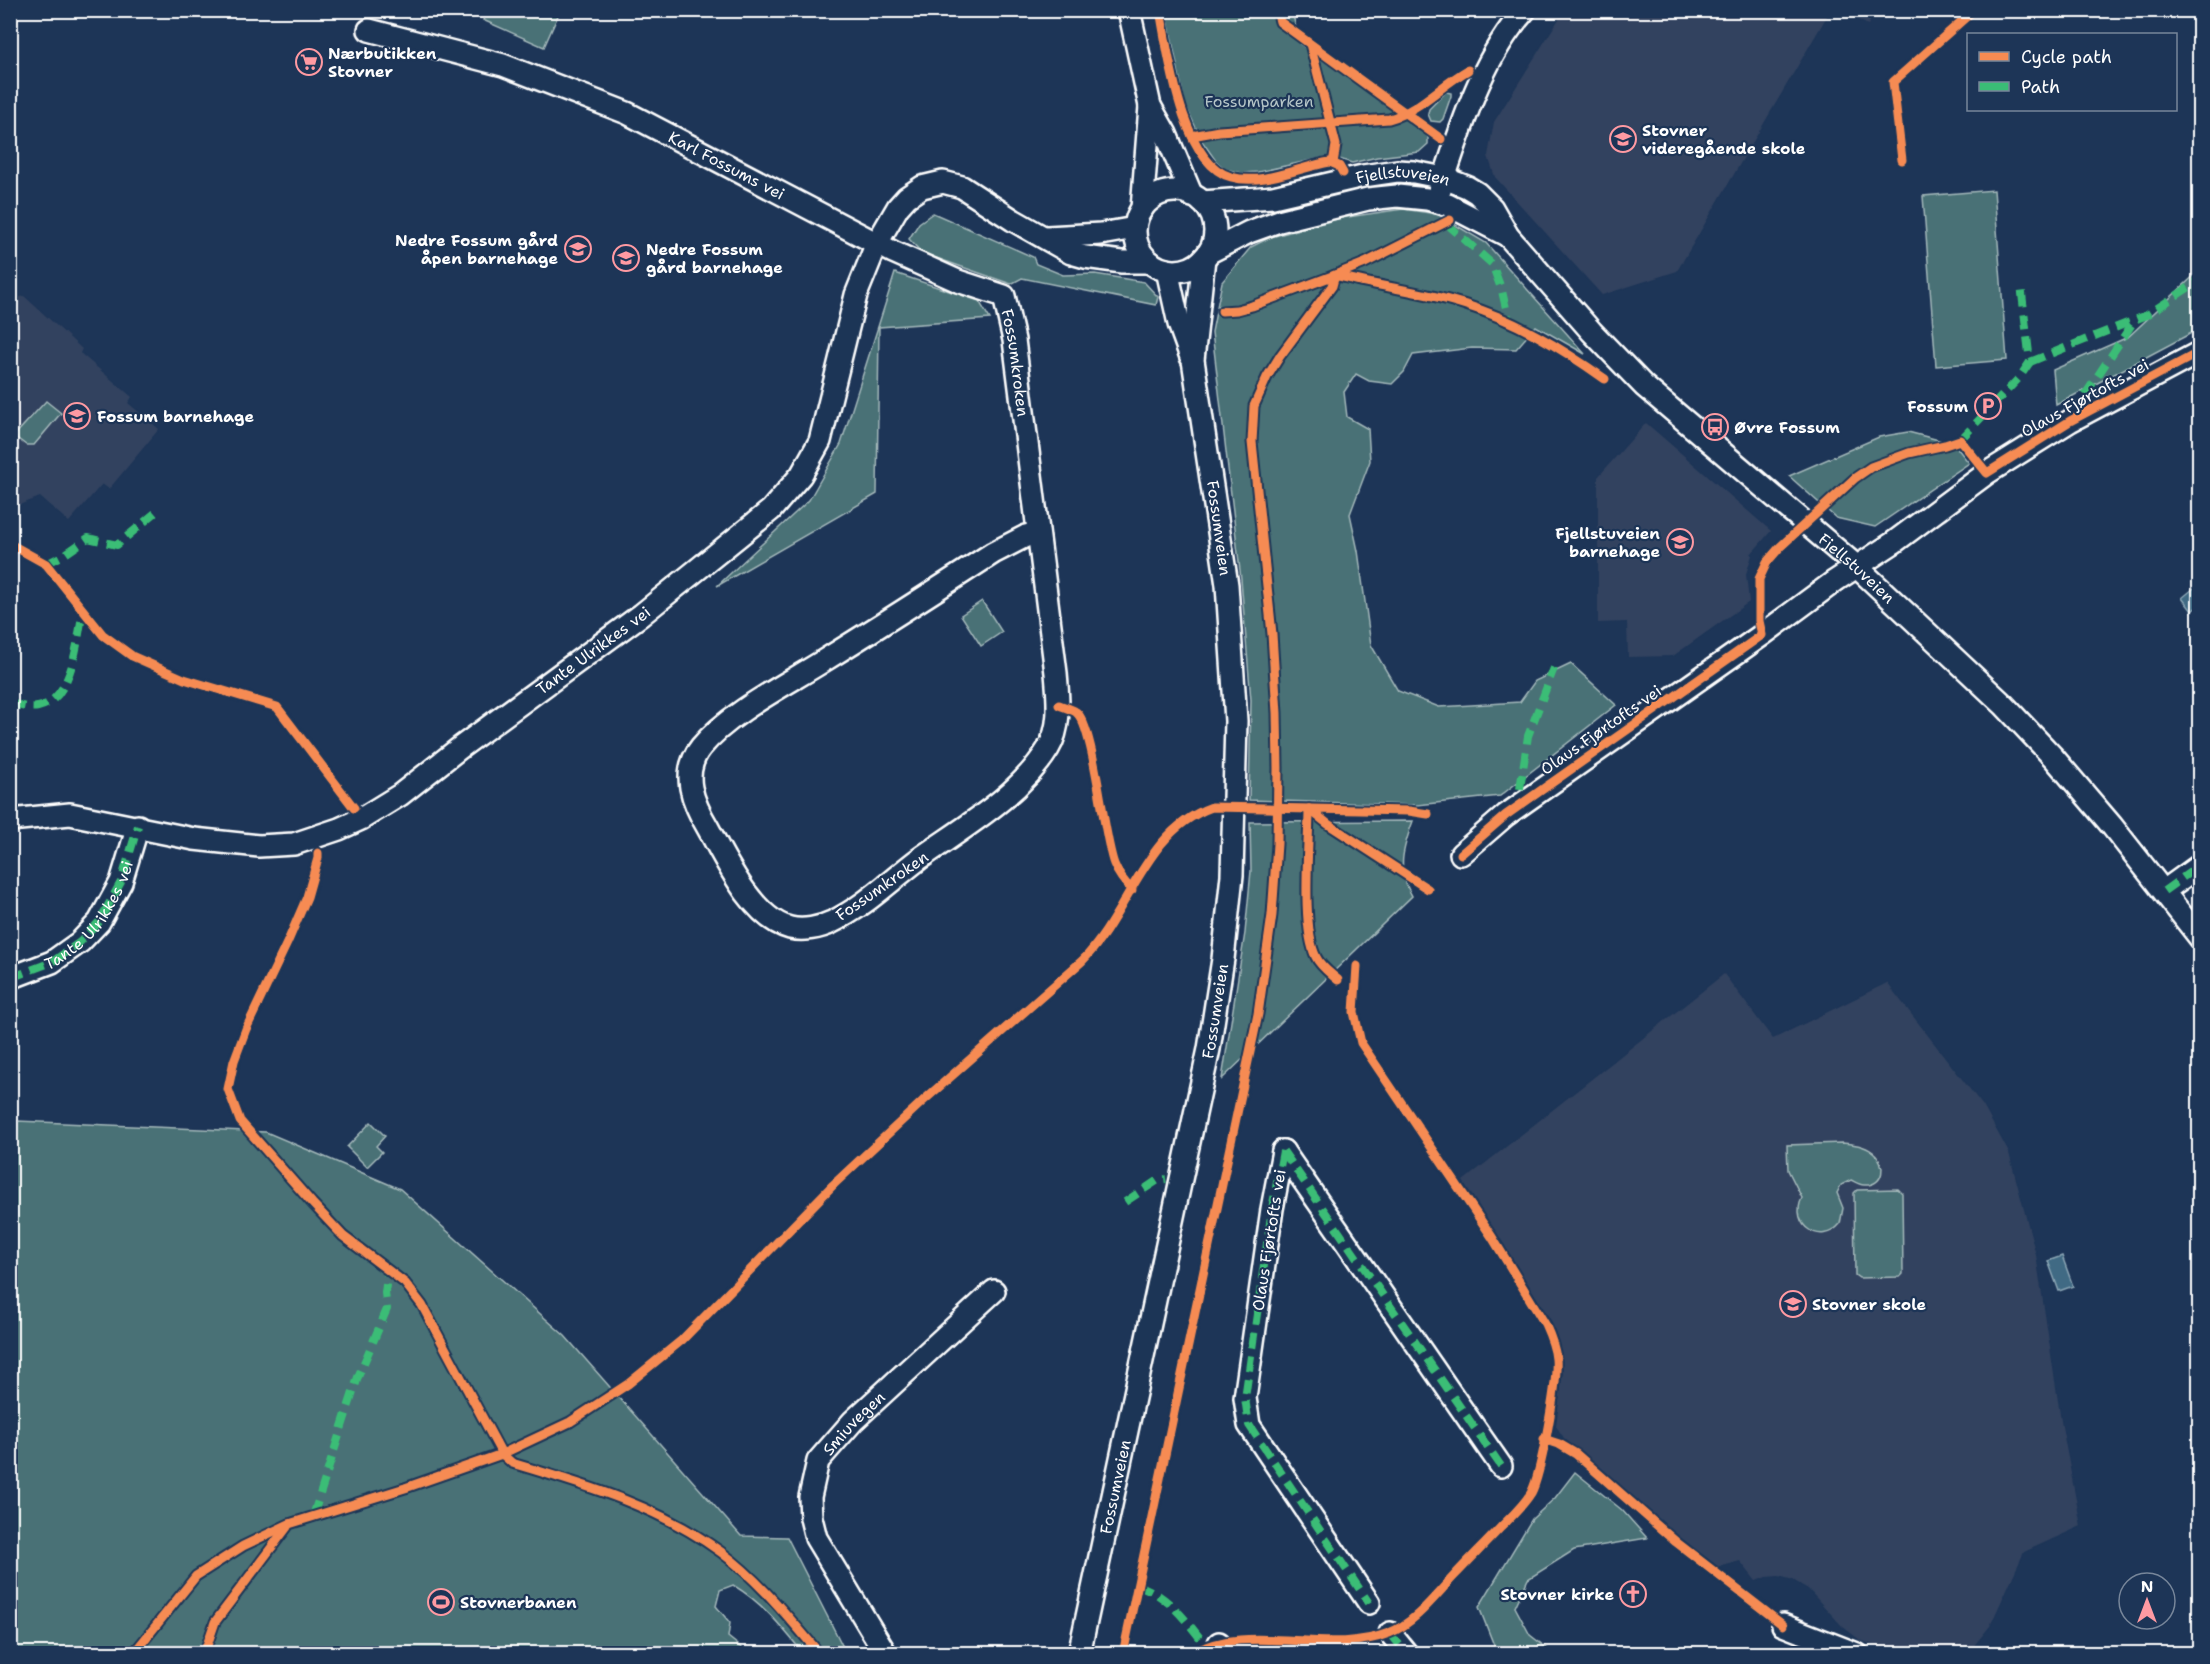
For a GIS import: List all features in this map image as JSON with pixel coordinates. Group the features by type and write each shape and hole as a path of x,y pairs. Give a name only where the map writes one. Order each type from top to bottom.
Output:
{"street":[{"name":"Fossumveien","path":"1129,10 1150,106 1197,199 1212,218 1214,226 1212,245 1206,256 1193,360"},
{"path":"1436,201 1467,113 1483,77 1502,42 1525,10"},
{"name":"Karl Fossums vei","path":"369,30 503,65 627,113 876,243"},
{"name":"Fossumveien","path":"1079,1653 1209,1049 1223,959 1234,837 1236,721 1227,585 1193,360 1158,266 1138,247 1138,218 1150,106"},
{"name":"Fjellstuveien","path":"1197,199 1274,197 1380,173 1414,172 1444,177 1467,187 1483,198 1492,208 1508,236 1592,332 1658,399 1856,566 1954,657 2025,728 2112,826 2199,938"},
{"path":"876,243 898,207 907,197 922,187 943,182 962,187 1013,220 1047,237 1071,253 1085,257 1187,269 1206,256"},
{"path":"1047,237 1101,234 1138,218 1159,195 1170,192 1197,199"},
{"name":"Fjellstuveien","path":"1206,256 1249,232 1279,221 1368,199 1412,196 1436,201 1460,210 1508,236"},
{"name":"Fossumkroken","path":"876,243 958,281 1004,296 1014,340 1056,673 1059,705 1054,735 1042,758 992,807 849,912 819,927 790,928 776,922 760,910 747,892 700,815 692,793 690,773 699,750 727,723 773,692 993,553 1026,536 1038,533"},
{"name":"Tante Ulrikkes vei","path":"10,820 70,814 194,839 259,846 294,844 361,819 400,795 461,747 641,615 771,510 801,475 820,441 856,296 876,243"},
{"name":"Olaus Fjørtofts vei","path":"1461,854 1506,815 1762,636 1856,566 1893,543 1965,488 2030,446 2199,352"},
{"name":"Tante Ulrikkes vei","path":"10,978 52,962 80,942 99,922 121,882 138,826"},
{"path":"2164,891 2199,865"},
{"name":"Olaus Fjørtofts vei","path":"1369,1603 1249,1425 1245,1398 1272,1209 1283,1151 1501,1466"},
{"name":"Smiuvegen","path":"886,1653 816,1538 811,1518 810,1497 818,1461 853,1420 994,1292"},
{"path":"1783,1625 1857,1653"},
{"path":"1390,1633 1407,1653"}],"shaded area":[{"path":"1875,10 1868,25 1841,11"},
{"name":"Stovner videregående skole","path":"1564,11 1830,11 1677,271 1602,295 1495,177 1488,156 1494,122"},
{"name":"Fossum barnehage","path":"24,296 82,349 80,353 132,397 128,403 159,429 109,489 102,484 69,522 40,497 11,508 11,305 15,299"},
{"name":"Fjellstuveien barnehage","path":"1646,423 1771,531 1751,554 1746,574 1749,602 1673,656 1628,657 1627,622 1598,623 1598,477"},
{"path":"2199,584 2199,605 2192,611 2182,598"},
{"name":"Stovner skole","path":"1724,974 1773,1039 1887,983 1983,1106 2009,1153 2036,1255 2061,1421 2081,1526 2024,1552 1990,1626 1968,1653 1894,1653 1860,1640 1843,1627 1808,1589 1793,1580 1779,1576 1756,1581 1740,1561 1718,1567 1710,1564 1696,1555 1564,1438 1556,1426 1563,1371 1558,1340 1552,1322 1463,1181"},
{"path":"2062,1256 2073,1286 2059,1291 2048,1261"}],"green space":[{"path":"487,10 560,11 544,47 483,20"},
{"name":"Fossumparken","path":"1166,11 1292,11 1300,44 1425,132 1428,144 1419,152 1377,157 1352,163 1330,156 1258,172 1242,173 1225,169 1216,161 1202,141 1185,104"},
{"path":"1446,92 1451,93 1451,96 1443,119 1440,122 1431,121 1428,114 1429,109"},
{"path":"1994,190 2007,360 1936,366 1923,196"},
{"path":"1403,209 1437,214 1486,243 1585,354 1536,326 1516,349 1472,348 1413,355 1404,372 1392,384 1369,381 1356,374 1344,392 1347,417 1368,429 1370,461 1350,514 1358,551 1371,645 1398,691 1439,707 1520,702 1535,681 1571,664 1616,705 1500,796 1417,805 1249,800 1251,700 1241,579 1212,332 1222,282 1251,247 1271,237 1341,218"},
{"path":"933,213 1033,257 1036,264 1063,275 1095,274 1144,282 1158,297 1156,305 1022,278 1011,284 922,253 909,239 919,223"},
{"path":"2199,271 2199,329 2056,405 2053,370 2128,337"},
{"path":"895,273 979,301 990,319 879,327 877,494 717,586 809,500 841,444"},
{"path":"46,401 61,413 34,445 26,445 14,436"},
{"path":"1908,432 1954,444 1969,463 1875,527 1836,518 1789,476 1879,437"},
{"path":"982,601 1002,632 981,646 961,615"},
{"path":"1413,821 1406,840 1403,858 1404,877 1412,896 1222,1079 1245,933 1251,871 1250,822"},
{"path":"17,1121 266,1132 400,1189 565,1336 741,1536 787,1537 846,1653 803,1653 763,1607 733,1585 720,1590 716,1606 730,1623 728,1637 748,1653 11,1653 10,1125"},
{"path":"371,1122 385,1136 376,1146 382,1152 367,1167 347,1147"},
{"path":"1842,1143 1862,1146 1873,1152 1880,1162 1882,1173 1876,1182 1871,1184 1864,1185 1851,1180 1841,1185 1837,1193 1843,1208 1840,1224 1832,1231 1816,1233 1803,1224 1800,1217 1799,1208 1802,1198 1788,1170 1787,1145"},
{"path":"1898,1189 1902,1193 1903,1274 1900,1277 1859,1278 1855,1275 1854,1193 1857,1190"},
{"path":"1575,1472 1622,1510 1647,1538 1574,1550 1528,1579 1515,1607 1530,1635 1553,1653 1497,1653 1479,1607 1532,1519 1555,1498"}],"marked path":[{"path":"1446,223 1492,264 1502,291 1509,321"},
{"path":"2030,362 2147,315 2200,280"},
{"path":"1960,440 2019,378 2030,362 2021,285"},
{"path":"2085,395 2134,321"},
{"path":"46,564 64,555 88,538 117,545 155,513"},
{"path":"10,703 38,707 50,702 59,693 71,667 83,611"},
{"path":"1520,789 1528,736 1554,668"},
{"path":"10,978 52,962 80,942 99,922 121,882 138,826"},
{"path":"2164,891 2200,865"},
{"path":"1283,1151 1272,1209 1245,1398 1249,1425 1369,1603"},
{"path":"1283,1151 1501,1466"},
{"path":"1125,1202 1158,1180 1166,1179"},
{"path":"313,1516 358,1377 387,1309 385,1293 388,1269"},
{"path":"1137,1585 1159,1595 1168,1602 1207,1647"},
{"path":"1390,1633 1407,1654"}],"cycle path":[{"path":"1160,10 1180,105 1200,151 1214,168 1231,177 1256,179 1330,162 1339,166 1343,173"},
{"path":"1277,10 1280,22 1441,139"},
{"path":"1902,160 1893,82 1974,10"},
{"path":"1310,44 1336,145 1333,163"},
{"path":"1192,136 1219,131 1389,119 1420,104 1468,70"},
{"path":"1222,311 1252,306 1335,275 1365,263 1450,220"},
{"path":"1123,1654 1258,1014 1272,915 1277,844 1277,713 1272,634 1252,442 1254,406 1267,377 1332,286 1335,275 1434,296 1485,312 1538,336 1605,379"},
{"path":"1461,854 1506,815 1762,635 1759,621 1759,579 1767,562 1780,547 1855,478 1871,467 1909,453 1960,440 1987,473 2070,421 2200,352"},
{"path":"10,544 46,564 103,635 132,656 184,679 277,707 354,808"},
{"path":"1059,705 1076,712 1082,721 1093,758 1114,864 1132,890"},
{"path":"133,1654 196,1576 243,1546 289,1524 405,1488 502,1454 570,1422 628,1384 682,1340 833,1185 923,1101 1082,961 1113,920 1153,854 1189,819 1212,807 1409,811 1428,814"},
{"path":"1309,809 1307,907 1311,944 1320,963 1338,980"},
{"path":"1309,809 1328,824 1428,889"},
{"path":"318,853 307,897 246,1029 234,1061 228,1089 240,1121 343,1236 405,1283 422,1305 502,1454 512,1463 594,1489 647,1509 697,1536 721,1552 748,1575 820,1654"},
{"path":"1191,1654 1213,1645 1237,1640 1340,1642 1365,1639 1398,1629 1424,1608 1521,1507 1535,1483 1544,1448 1556,1370 1553,1346 1545,1324 1492,1237 1361,1043 1354,1012 1357,966"},
{"path":"1544,1439 1559,1444 1576,1454 1676,1542 1783,1625"},
{"path":"204,1654 215,1622 287,1527"}],"place":[{"name":"Nærbutikken Stovner","path":"309,62"},
{"name":"Stovner videregående skole","path":"1623,139"},
{"name":"Nedre Fossum gård åpen barnehage","path":"578,249"},
{"name":"Nedre Fossum gård barnehage","path":"626,258"},
{"name":"Fossum","path":"1988,406"},
{"name":"Fossum barnehage","path":"77,416"},
{"name":"Øvre Fossum","path":"1715,427"},
{"name":"Fjellstuveien barnehage","path":"1680,542"},
{"name":"Stovner skole","path":"1793,1304"},
{"name":"Stovner kirke","path":"1633,1594"},
{"name":"Stovnerbanen","path":"441,1602"}]}
